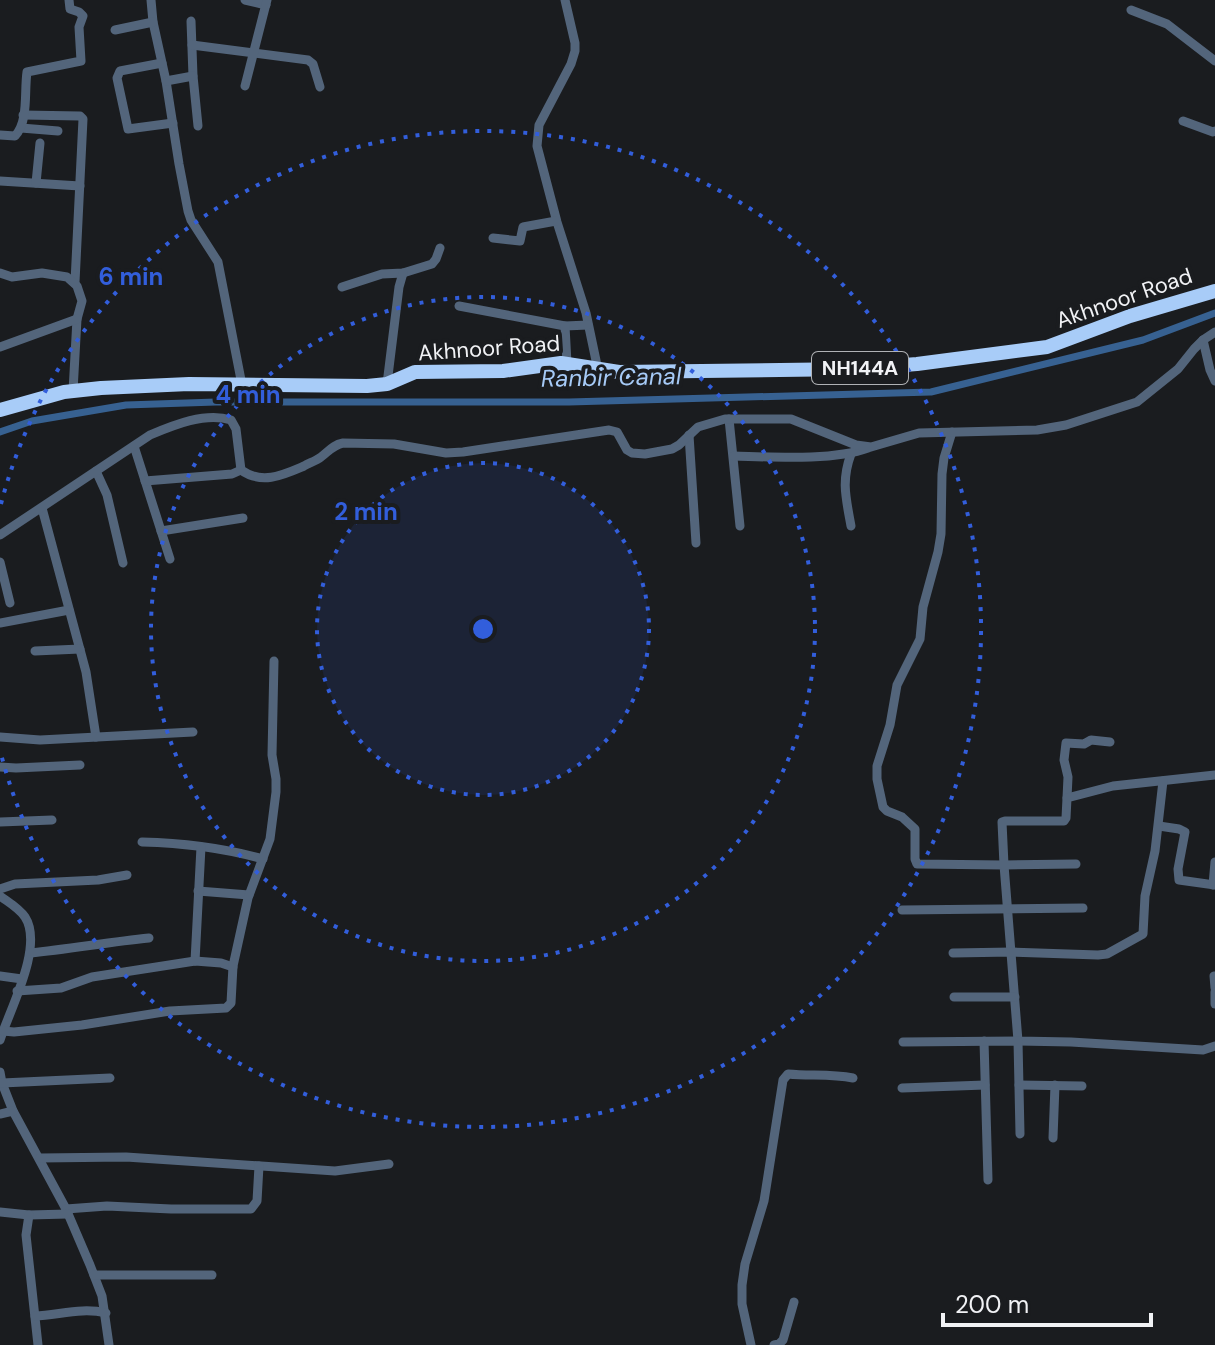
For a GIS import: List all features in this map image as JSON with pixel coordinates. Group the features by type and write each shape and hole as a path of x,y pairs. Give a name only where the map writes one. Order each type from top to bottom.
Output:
{"highway":[{"name":"Akhnoor Road","path":"0,410 68,391 173,384 387,384 415,372 581,366 610,372 639,372 875,368 917,364 1047,347 1130,316 1215,291"},
{"name":"NH144A","path":"0,401 49,388 68,391"}],"street":[{"path":"0,135 15,136 21,128 27,72 81,61 79,27 83,16 70,9 69,0"},
{"path":"151,0 188,211 218,262 242,385"},
{"path":"245,0 267,3 245,86"},
{"path":"565,0 575,43 574,57 539,125 537,140 576,325 581,366"},
{"path":"1131,10 1167,24 1215,61"},
{"path":"191,21 198,126"},
{"path":"115,30 153,22"},
{"path":"192,45 312,62 320,87"},
{"path":"162,63 120,71 117,78 128,129 173,123"},
{"path":"166,81 193,76"},
{"path":"23,115 82,118 75,282 82,301 68,391"},
{"path":"1183,121 1215,131"},
{"path":"21,128 58,131"},
{"path":"36,183 40,143"},
{"path":"0,181 80,186"},
{"path":"493,238 520,241 523,227 553,221"},
{"path":"342,287 385,273 403,273 432,264 440,248"},
{"path":"0,273 16,277 42,273 67,277 75,282"},
{"path":"387,384 403,273"},
{"path":"459,306 576,325"},
{"path":"0,347 77,319"},
{"path":"576,325 581,366"},
{"path":"734,456 851,454 919,433 1037,430 1066,425 1137,402 1178,369 1203,340 1215,332"},
{"path":"1203,340 1215,381"},
{"path":"0,535 150,435 174,425 208,418 231,420 241,470"},
{"path":"145,481 232,474 241,470 254,476 283,476 319,459 335,445 343,443 394,444 446,453 609,430 617,432 624,446 632,453 645,454 672,449 698,427 729,419 791,419 856,445 871,447"},
{"path":"729,419 740,526"},
{"path":"952,432 942,474 939,543 923,607 920,639 897,685 890,725 877,766 883,807 902,817 916,831 917,864 1076,864"},
{"path":"689,435 696,543"},
{"path":"134,446 170,559"},
{"path":"851,454 844,487 851,526"},
{"path":"96,471 107,495 123,563"},
{"path":"42,508 86,672 96,737"},
{"path":"161,531 243,518"},
{"path":"0,562 10,603"},
{"path":"0,623 69,610"},
{"path":"35,651 80,649"},
{"path":"1,1036 170,1011 226,1008 231,1003 233,967 249,895 270,839 276,792 272,755 274,661"},
{"path":"0,737 40,740 193,732"},
{"path":"1020,1134 1018,1041 1001,827 1003,821 1064,821 1068,777 1064,760 1066,743 1084,744 1091,740 1110,742"},
{"path":"0,767 80,765"},
{"path":"1067,798 1113,786 1215,775"},
{"path":"953,953 1098,955 1107,954 1143,934 1145,896 1159,826 1163,781"},
{"path":"0,822 52,820"},
{"path":"1159,826 1185,832 1179,880 1214,885 1215,862"},
{"path":"142,842 201,847 263,859"},
{"path":"195,961 201,847"},
{"path":"0,889 30,882 85,881 127,875"},
{"path":"198,891 249,895"},
{"path":"0,896 26,918 30,953 1,1036"},
{"path":"0,910 13,906"},
{"path":"902,910 1083,908"},
{"path":"30,953 149,938"},
{"path":"17,991 64,987 92,977 195,961 233,967"},
{"path":"0,976 22,979"},
{"path":"1214,976 1215,1004"},
{"path":"954,997 1015,997"},
{"path":"984,1041 988,1180"},
{"path":"903,1042 1071,1042 1203,1050 1215,1046"},
{"path":"0,1072 13,1111 67,1212 94,1275 106,1313 109,1345"},
{"path":"751,1345 742,1304 742,1285 745,1264 764,1201 783,1080 788,1074 829,1074 853,1078"},
{"path":"2,1083 110,1078"},
{"path":"902,1088 985,1085"},
{"path":"1019,1085 1082,1086"},
{"path":"1053,1138 1055,1085"},
{"path":"0,1114 13,1111"},
{"path":"40,1158 126,1157 335,1171 389,1164"},
{"path":"0,1212 29,1215 107,1206 251,1209 257,1201 259,1166"},
{"path":"29,1215 26,1235 38,1345"},
{"path":"94,1275 212,1275"},
{"path":"774,1345 783,1340 794,1302"},
{"path":"35,1316 82,1310 106,1313"}],"waterway":[{"name":"Ranbir Canal","path":"0,432 32,421 126,405 569,402 931,392 1143,340 1215,313"}]}
